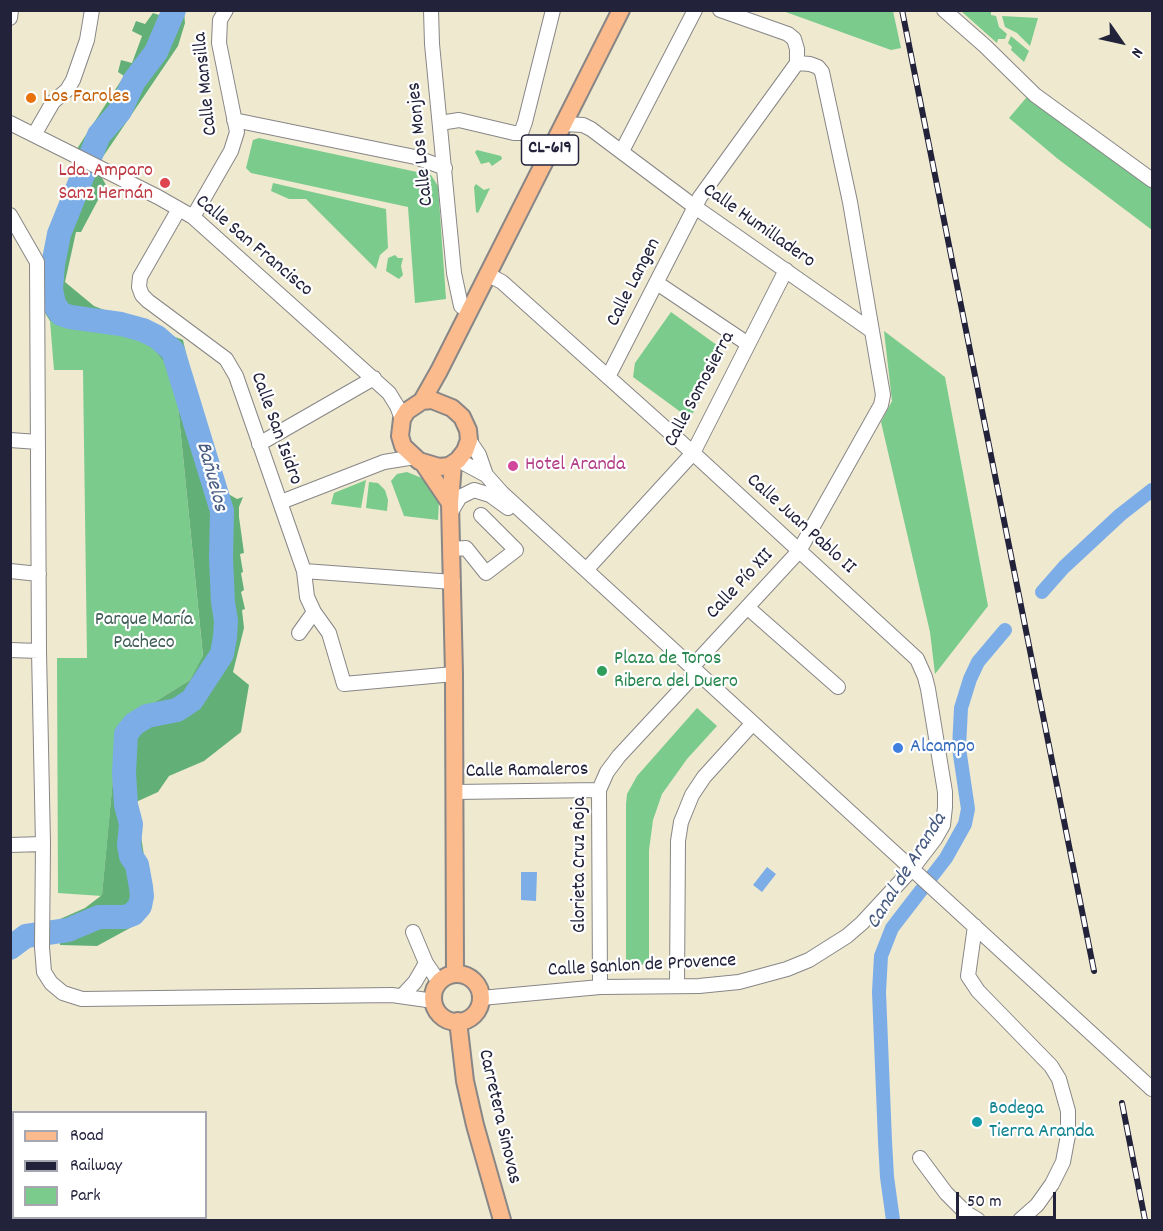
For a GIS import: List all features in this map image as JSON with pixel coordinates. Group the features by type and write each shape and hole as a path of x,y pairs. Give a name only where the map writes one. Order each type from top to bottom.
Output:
{"main road":[{"name":"CL-619","path":"439,371 621,10"},
{"path":"439,371 418,403 402,419 400,436 403,446 419,460 451,508"},
{"path":"439,371 440,390 446,404"},
{"path":"418,403 432,400 446,404 462,417 470,440 455,462 451,508 455,974"},
{"path":"419,460 439,467 455,462"},
{"path":"455,974 462,974 476,982 481,998 477,1011 471,1017 458,1021 448,1020 441,1015 434,1001 439,982 455,974"},
{"name":"Carretera Sinovas","path":"458,1021 462,1067 469,1103 502,1221"}],"street":[{"path":"10,18 11,10"},
{"path":"34,135 54,102 67,90 73,80 87,40 93,10"},
{"name":"Calle Mansilla","path":"193,217 231,151 237,132 219,43 220,20 226,10"},
{"name":"Calle Los Monjes","path":"431,10 432,44 454,273 461,306 468,311"},
{"path":"440,123 459,120 520,133 525,122 553,10"},
{"path":"622,152 695,10"},
{"path":"720,10 788,34 794,39 797,63 810,64 818,67 822,72 850,202 873,331"},
{"path":"944,10 1035,95 1152,180"},
{"name":"Calle Langen","path":"608,377 695,207 797,63"},
{"path":"234,120 415,157 445,168"},
{"name":"Calle San Francisco","path":"10,123 193,217 374,378 389,393 402,419"},
{"name":"Calle Humilladero","path":"563,124 583,125 591,129 695,207 873,331"},
{"name":"Calle San Isidro","path":"179,209 140,277 139,287 142,295 148,301 226,359 236,376 304,571 307,597 314,612 329,633 344,684 454,674"},
{"path":"10,215 37,262 39,651 44,972 51,983 63,993 82,999 402,996 434,1001"},
{"name":"Calle Somosierra","path":"586,570 693,453 786,270"},
{"path":"454,273 463,282 484,282"},
{"name":"Calle Juan Pablo II","path":"484,282 502,282 693,453 917,659 925,677 945,792 943,825 917,874"},
{"path":"657,283 748,344"},
{"name":"Calle Pío XII","path":"694,669 799,551 883,398 873,331"},
{"path":"259,444 374,378"},
{"name":"Calle San Francisco","path":"389,393 418,403"},
{"path":"384,462 400,436"},
{"path":"10,440 38,442"},
{"path":"470,440 479,455 486,475"},
{"name":"Calle San Isidro","path":"280,502 384,462 419,460"},
{"path":"455,462 486,475 528,518 1152,1089"},
{"path":"451,508 460,497 474,490 490,495 504,506 528,518"},
{"path":"452,549 466,548 486,573 516,550 481,516"},
{"path":"304,571 453,582"},
{"path":"10,572 39,574"},
{"path":"747,607 838,687"},
{"path":"299,633 314,612"},
{"path":"10,650 39,651"},
{"name":"Glorieta Cruz Roja","path":"600,987 599,790 607,772 619,756 694,669"},
{"path":"677,986 678,841 681,822 692,795 704,777 753,723"},
{"name":"Calle Ramaleros","path":"455,792 599,790"},
{"path":"10,845 43,844"},
{"name":"Calle Sanlon de Provence","path":"481,998 600,987 739,982 787,969 809,960 847,936 917,874"},
{"path":"29,912 43,914"},
{"path":"975,926 968,976 978,991 1051,1066 1059,1079 1068,1112 1068,1135 1064,1162 1037,1205 1020,1221"},
{"path":"413,932 426,963 439,982"},
{"path":"402,996 415,982 426,963"},
{"path":"920,1158 946,1193 978,1221"}],"green space":[{"path":"162,11 184,11 185,23 178,46 96,167 106,185 81,232 76,232 65,282 94,306 183,340 196,398 225,492 237,499 243,497 239,507 239,517 244,553 240,554 244,590 241,592 245,609 242,610 244,628 233,672 249,685 241,732 204,761 169,776 158,792 136,802 151,903 141,922 97,946 60,945 60,919 85,908 102,895 118,725 190,680 203,656 175,376 143,336 50,321 37,300 46,249 60,216 63,191 74,174 73,155 124,76 118,72 121,60 132,63 142,36 132,31 136,21 145,24 153,13 159,15"},
{"path":"783,11 893,11 901,48 891,50"},
{"path":"961,11 991,11 991,15 996,16 999,27 1007,34 1005,39 998,39 997,43"},
{"path":"1002,16 1038,18 1030,46 1017,33 1005,27"},
{"path":"1011,36 1029,51 1024,62 1011,50 1012,47 1008,43"},
{"path":"1026,98 1152,186 1152,230 1058,159 1009,118"},
{"path":"259,138 431,175 438,186 446,299 415,303 408,207 251,173 246,168 253,140"},
{"path":"477,150 501,156 502,159 492,166 489,162 481,164 475,152"},
{"path":"273,183 386,209 388,248 380,255 376,269 306,199 289,199 271,191"},
{"path":"476,184 484,190 490,188 478,213 476,212 474,187"},
{"path":"395,255 403,258 401,266 403,275 399,279 386,271 388,258"},
{"path":"671,312 721,348 697,406 692,414 686,416 633,377 635,363"},
{"name":"Parque María Pacheco","path":"50,321 143,336 175,376 203,657 190,680 118,725 102,896 58,893 57,658 87,658 83,370 54,370"},
{"path":"884,331 945,377 988,606 935,674 930,632 881,422 892,401"},
{"path":"407,472 422,478 439,501 438,520 404,516 391,481 397,474"},
{"path":"366,480 361,508 331,504 334,493"},
{"path":"369,482 378,483 385,490 388,500 387,511 366,508"},
{"path":"697,708 717,726 687,759 662,794 653,820 649,850 649,964 626,966 627,794 637,776"}],"water":[{"path":"767,867 776,874 762,892 753,885"},
{"path":"521,872 537,872 536,901 521,900"}],"waterway":[{"name":"Bañuelos","path":"10,948 26,936 68,930 99,917 125,917 133,914 140,906 141,887 137,865 131,856 129,845 131,824 126,805 124,773 126,734 134,724 147,716 177,710 192,700 222,654 225,637 226,621 221,558 222,511 173,351 157,337 143,330 61,314 54,304 51,289 59,234 99,135 120,111 134,81 156,52 174,10"},
{"name":"Canal de Aranda","path":"1042,592 1064,567 1120,515 1152,490"},
{"name":"Canal de Aranda","path":"893,1220 885,1141 879,992 881,956 892,928 946,858 965,824 968,809 959,748 961,708 978,662 1005,630"}],"railway":[{"path":"902,10 1094,971"},
{"path":"1122,1103 1145,1220"}],"place":[{"name":"Los Faroles","path":"31,98"},
{"name":"Lda. Amparo Sanz Hernán","path":"165,183"},
{"name":"Hotel Aranda","path":"513,466"},
{"name":"Plaza de Toros Ribera del Duero","path":"602,671"},
{"name":"Alcampo","path":"898,748"},
{"name":"Bodega Tierra Aranda","path":"977,1122"}]}
